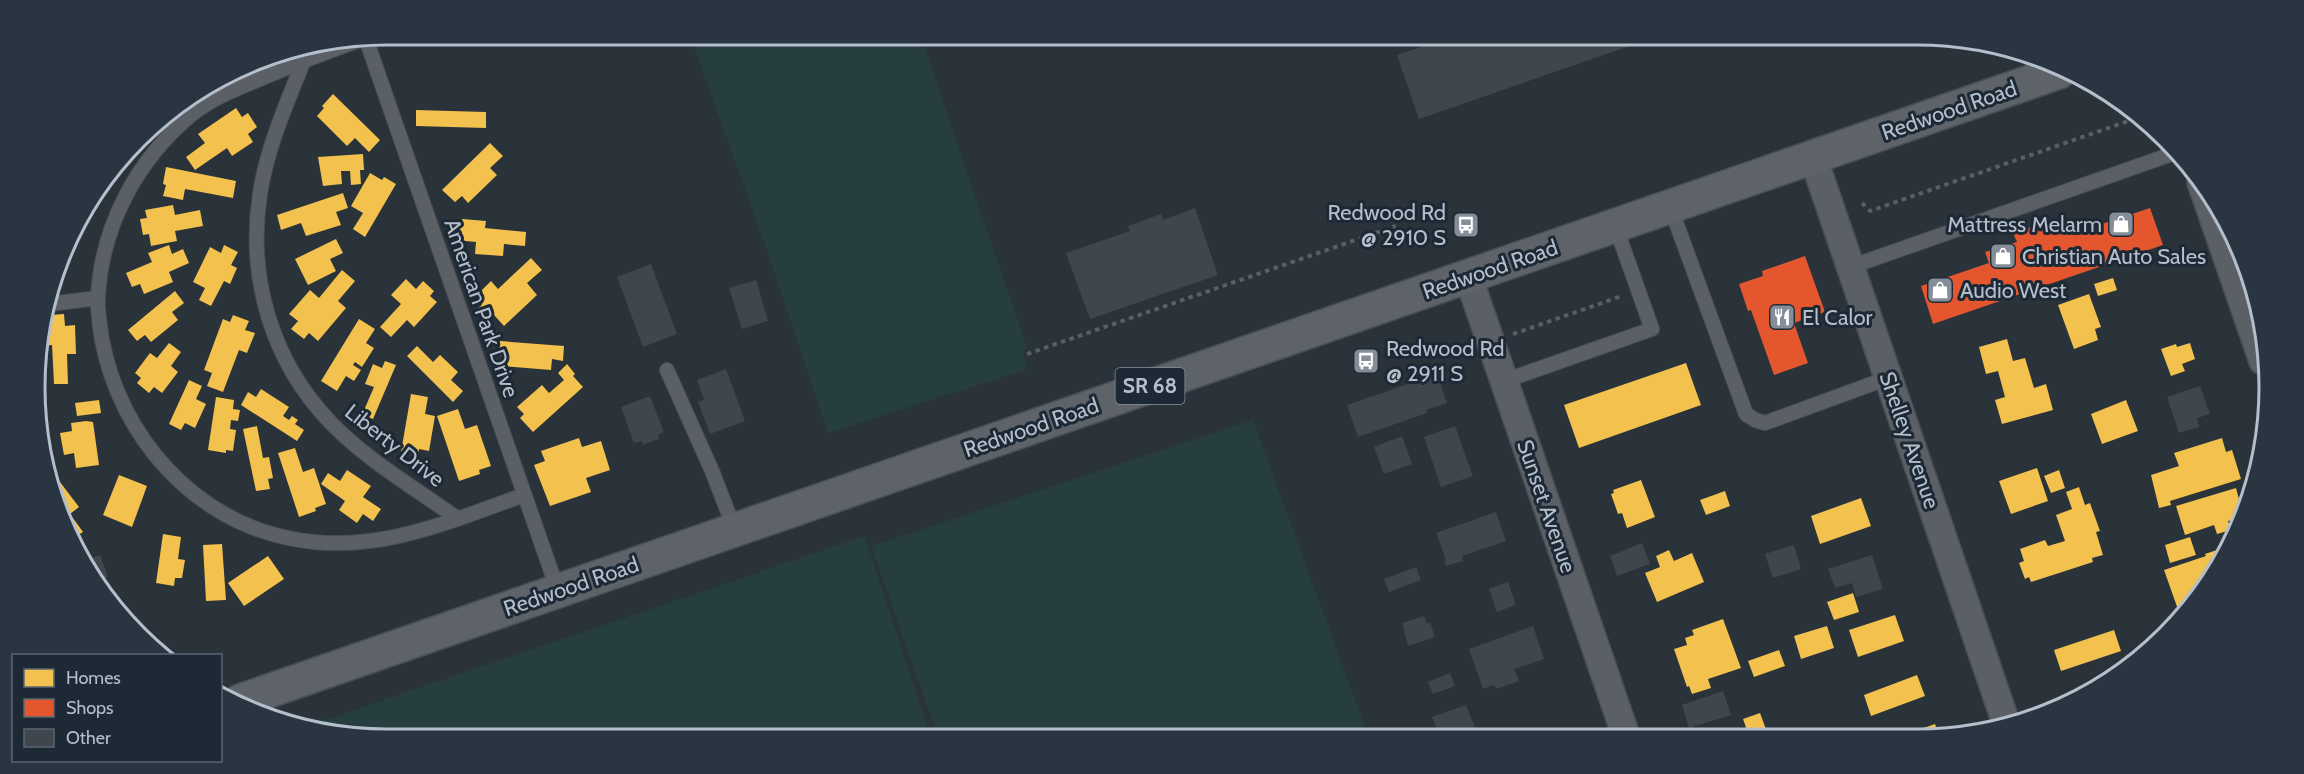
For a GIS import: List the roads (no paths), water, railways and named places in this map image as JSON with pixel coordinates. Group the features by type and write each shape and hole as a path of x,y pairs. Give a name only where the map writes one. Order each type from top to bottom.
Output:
{"main road":[{"name":"Redwood Road","path":"245,698 2054,74"}],"street":[{"name":"Shelley Avenue","path":"1813,157 2004,717"},
{"path":"2213,215 2256,339"},
{"name":"Sunset Avenue","path":"1468,276 1624,729"}],"lane":[{"name":"American Park Drive","path":"368,46 558,591"},
{"path":"333,50 219,96 192,114 168,136 127,191 112,226 103,261 98,298 106,360 118,394 134,427 156,458 180,482 225,515 257,529 291,539 326,544 361,543 396,538 524,495"},
{"name":"Liberty Drive","path":"304,60 280,122 260,194 256,250 260,289 272,331 290,371 333,425 375,462 458,519"},
{"path":"1850,267 2168,155"},
{"path":"1670,206 1746,414 1765,423 1888,378"},
{"path":"1504,381 1652,329 1615,225"},
{"path":"56,303 98,298"},
{"path":"667,370 712,471 735,530"}],"place":[{"name":"Mattress Melarm","path":"2121,224"},
{"name":"Redwood Rd @ 2910 S","path":"1466,225"},
{"name":"Christian Auto Sales","path":"2003,256"},
{"name":"Audio West","path":"1940,290"},
{"name":"El Calor","path":"1782,317"},
{"name":"Redwood Rd @ 2911 S","path":"1366,361"}]}
